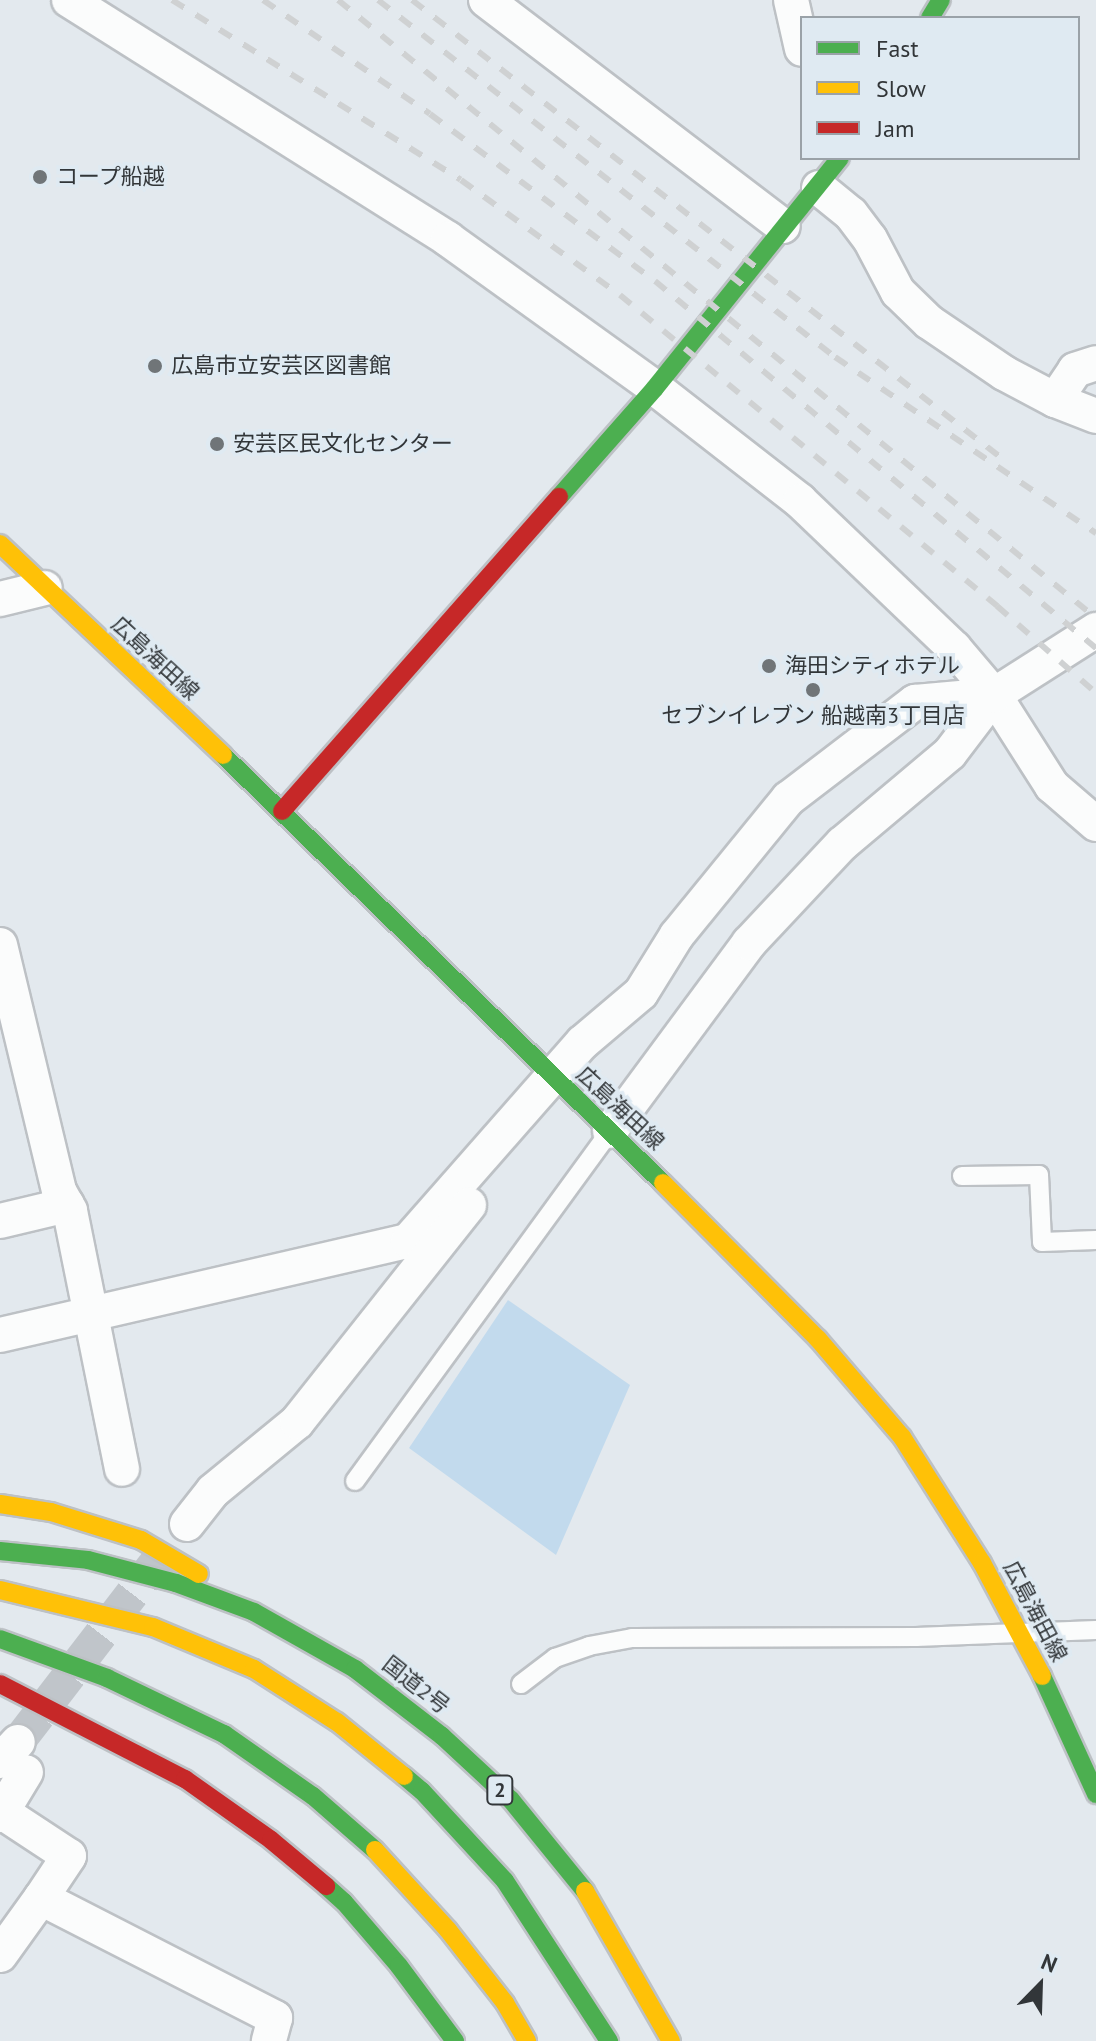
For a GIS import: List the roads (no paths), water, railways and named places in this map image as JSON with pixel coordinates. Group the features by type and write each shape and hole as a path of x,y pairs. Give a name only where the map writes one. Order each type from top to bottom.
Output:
{"main road":[{"path":"282,811 655,388 839,160"},
{"name":"広島海田線","path":"0,544 282,811 797,1317 902,1437 982,1563 1056,1701 1096,1794"},
{"path":"0,1504 51,1512 141,1540 254,1612"},
{"name":"国道2号","path":"0,1551 88,1560 176,1583 254,1612 355,1669 442,1736 511,1800 585,1891 667,2028 671,2041"},
{"path":"0,1590 52,1600 153,1627 254,1669 337,1722 422,1791 505,1881 609,2041"},
{"path":"0,1639 107,1678 224,1734 313,1796 385,1859 448,1930 505,2003 527,2041"},
{"path":"0,1684 185,1779 271,1840 344,1902 399,1966 455,2041"},
{"path":"0,1701 73,1721"}],"street":[{"path":"69,0 448,239 655,388 847,543 954,648 994,695 1052,786 1096,824"},
{"path":"486,0 783,226"},
{"path":"791,0 800,40"},
{"path":"819,188 851,214 870,239 898,292 929,322 1004,373 1055,400 1096,416"},
{"path":"1055,400 1075,370 1096,363"},
{"path":"0,599 45,588"},
{"path":"604,1125 749,943 842,844 950,753 994,695 1096,630"},
{"path":"0,1335 408,1241 524,1112 560,1085 582,1043 641,993 677,935 788,799 915,702 994,695"},
{"path":"0,945 59,1191 67,1205 122,1469"},
{"path":"187,1524 213,1491 297,1422 513,1150 524,1112"},
{"path":"0,1221 67,1205"},
{"path":"0,1955 69,1856 3,1815 15,1758"},
{"path":"41,1898 275,2018 269,2041"}],"lane":[{"path":"355,1481 604,1125"},
{"path":"962,1176 1039,1175 1042,1242 1096,1240"},
{"path":"521,1684 555,1658 589,1646 632,1638 1020,1634 1096,1630"}],"tunnel":[{"path":"18,1742 159,1559"}],"railway":[{"path":"172,0 461,180 620,295 997,606 1096,693"},
{"path":"263,0 430,114 655,281 1096,648"},
{"path":"338,0 1096,618"},
{"path":"378,0 835,357 1096,533"},
{"path":"412,0 999,456"}],"place":[{"name":"コープ船越","path":"40,177"},
{"name":"広島市立安芸区図書館","path":"155,366"},
{"name":"安芸区民文化センター","path":"217,444"},
{"name":"海田シティホテル","path":"769,666"},
{"name":"セブンイレブン 船越南3丁目店","path":"813,690"}]}
